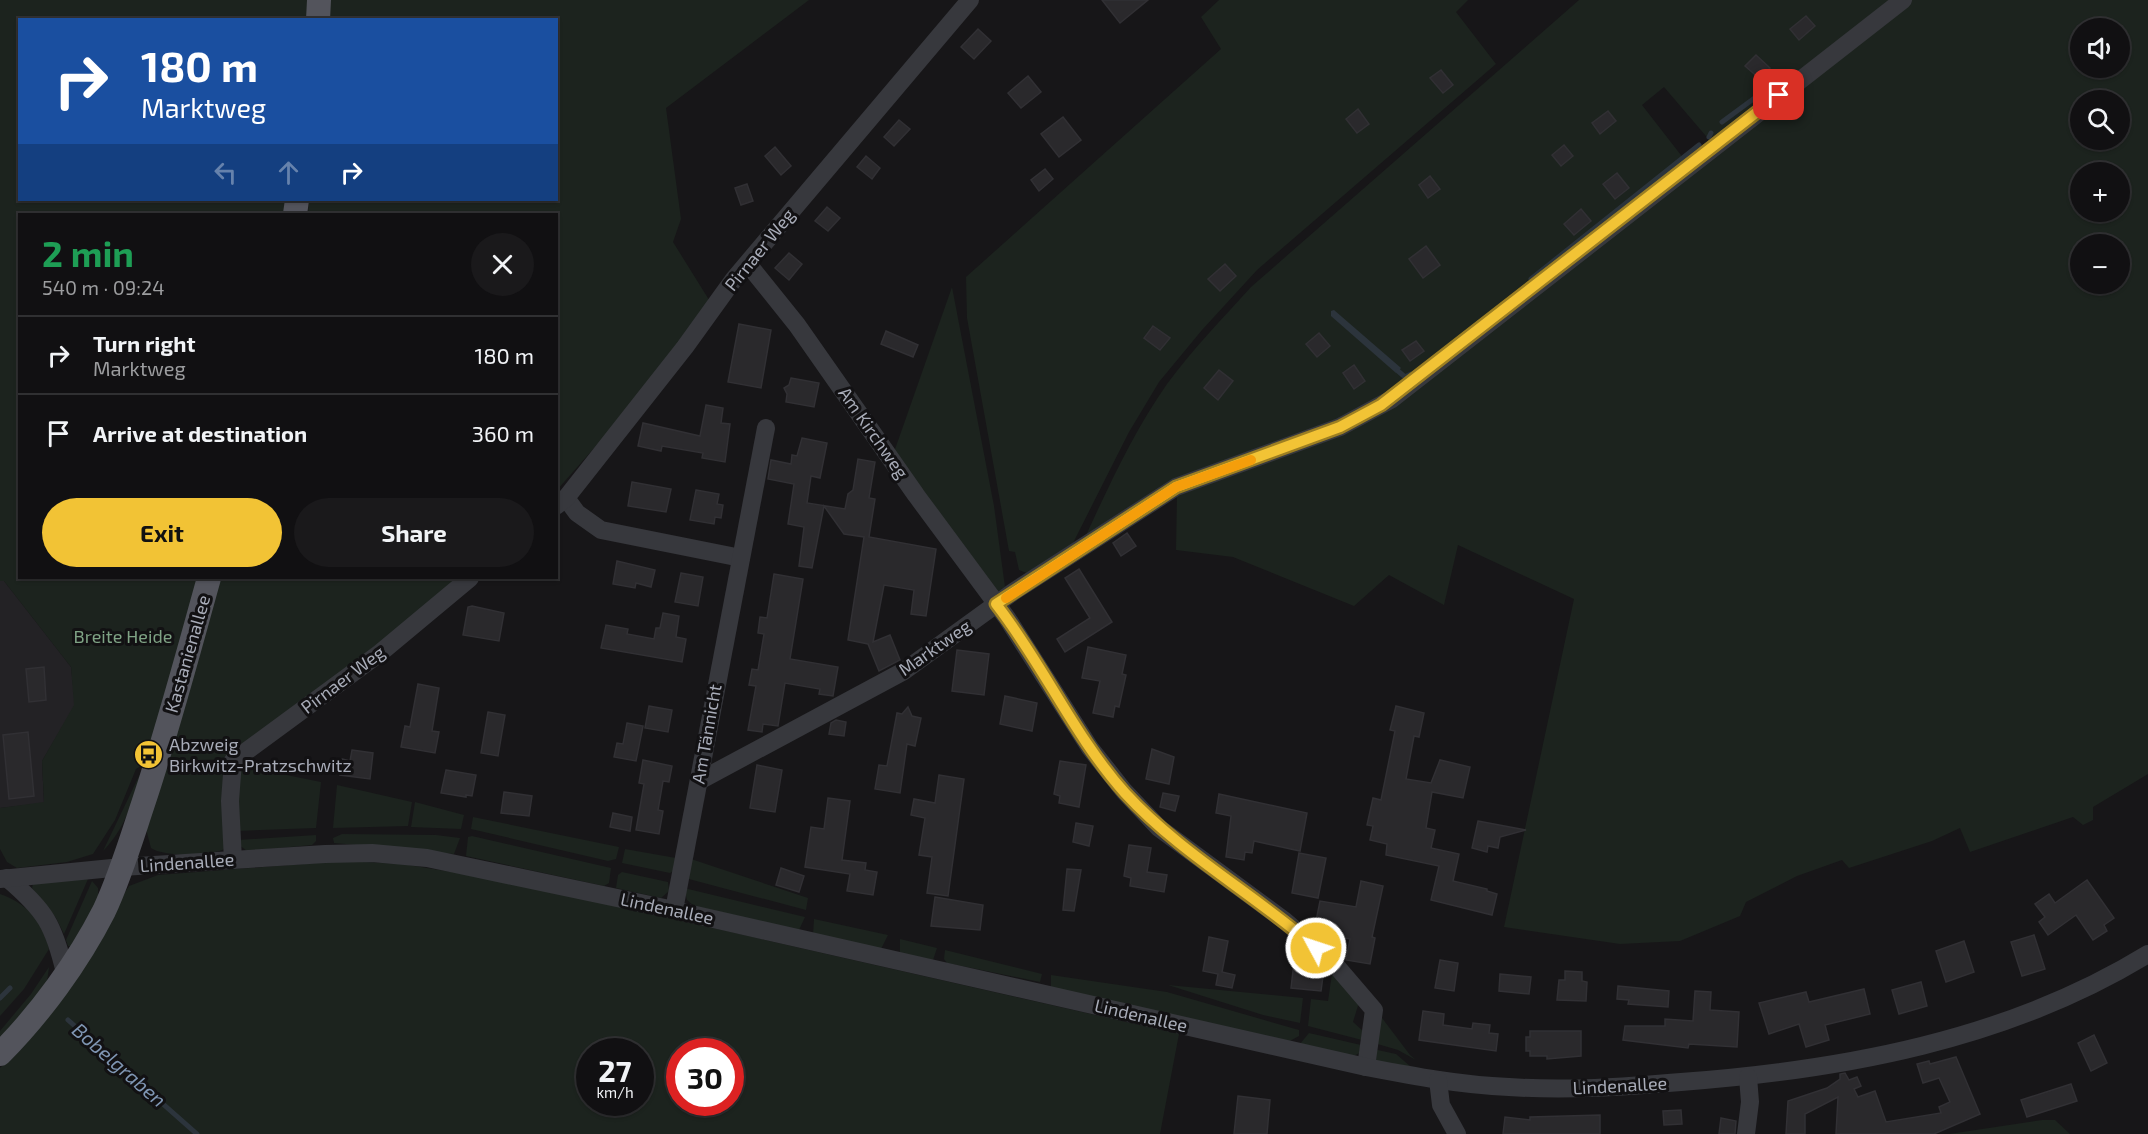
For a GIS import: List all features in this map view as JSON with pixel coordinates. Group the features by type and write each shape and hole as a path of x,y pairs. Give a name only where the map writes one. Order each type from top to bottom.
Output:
{"main road":[{"path":"318,18 319,0"},
{"name":"Kastanienallee","path":"0,1054 20,1033 65,973 104,910 122,867 156,765 210,579"}],"street":[{"name":"Pirnaer Weg","path":"561,502 748,264 970,0"},
{"name":"Marktweg","path":"699,781 904,671 996,604 1176,487 1340,427 1392,399 1903,0"},
{"name":"Am Kirchweg","path":"748,264 797,325 996,604 1090,748 1124,791 1159,828 1285,921 1332,961 1374,1010 1365,1067"},
{"name":"Am Tännicht","path":"674,910 766,428"},
{"path":"561,502 601,530 741,558"},
{"name":"Pirnaer Weg","path":"233,860 230,801 233,761 380,652 469,579"},
{"name":"Lindenallee","path":"4,878 122,867 372,853 427,858 674,910 1365,1067 1438,1080 1508,1088 1586,1090 1748,1077 1839,1064 1925,1045 2023,1015 2092,985 2148,954"},
{"path":"4,878 26,894 49,920 65,973"},
{"path":"1746,1134 1750,1102 1748,1077"},
{"path":"1438,1080 1441,1105 1457,1134"}],"shaded area":[{"path":"1334,310 1401,368 1396,373 1331,316 1331,311"},
{"path":"0,581 4,581 71,667 75,705 42,761 44,803 0,808"}],"green space":[{"name":"Breite Heide","path":"0,0 312,0 310,18 18,18 18,201 294,201 292,213 18,213 18,579 202,579 147,762 136,769 115,820 93,854 67,862 17,868 7,862 0,849 0,808 44,802 42,761 74,705 71,667 4,581 0,581"},
{"path":"329,0 809,0 666,108 681,219 673,242 711,303 648,387 558,489 558,213 308,213 309,201 558,201 558,18 327,18"},
{"path":"1219,0 1468,0 1456,12 1496,64 1257,270 1202,330 1159,382 1129,432 1069,551 1029,574 1019,570 1015,552 1009,551 967,318 966,277 1221,49 1201,17"},
{"path":"1579,0 1894,0 1711,142 1664,87 1642,105 1684,159 1370,408 1274,446 1081,546 1121,463 1154,403 1177,371 1218,323 1251,287"},
{"path":"1909,0 2148,0 2148,774 2093,807 2093,820 2083,825 2073,817 1970,852 1960,828 1932,841 1849,868 1842,860 1797,876 1746,902 1740,916 1680,941 1620,944 1504,927 1574,599 1458,545 1444,605 1389,575 1354,606 1233,557 1176,550 1177,494 1339,433"},
{"path":"952,287 994,506 1005,587 994,594 893,455"},
{"path":"218,579 459,579 379,651 231,759 163,761"},
{"path":"229,765 226,848 210,853 188,855 166,853 151,848 146,829 162,769"},
{"path":"237,765 321,782 316,828 237,831"},
{"path":"140,774 127,815 103,851"},
{"path":"337,785 412,802 408,826 333,828"},
{"path":"415,802 464,815 461,829 411,827"},
{"path":"473,817 619,847 616,859 608,861 471,829"},
{"path":"342,834 436,835 460,838 454,854 334,843 333,838"},
{"path":"316,835 316,841 312,845 247,851 238,844 238,840"},
{"path":"472,836 611,868 609,883 604,886 466,856 468,837"},
{"path":"625,849 676,858 673,871 670,873 622,863"},
{"path":"691,859 808,898 806,910 685,878"},
{"path":"343,861 402,864 502,880 1179,1034 1160,1134 0,1134 0,1068 28,1040 129,886 158,875"},
{"path":"622,872 668,882 669,891 661,898 616,888 618,875"},
{"path":"88,879 64,934 56,918 32,888 33,884"},
{"path":"92,881 98,888 98,899 71,946 68,946 66,940"},
{"path":"684,888 805,917 799,930 694,906 687,900"},
{"path":"0,894 18,902 32,914 42,930 49,949 24,989 0,1016"},
{"path":"814,919 888,935 881,949 813,935"},
{"path":"900,939 937,948 933,960 900,953"},
{"path":"945,950 1042,974 1040,982 947,963 944,959"},
{"path":"49,967 47,982 0,1043 0,1031 31,994"},
{"path":"1333,967 1360,999 1353,1022 1364,1032 1362,1040 1308,1026 1311,999 1328,1001"},
{"path":"1051,975 1167,992 1299,1030 1299,1036 1288,1042 1051,988"},
{"path":"1168,985 1303,998 1300,1023 1263,1015"},
{"path":"1379,1014 1416,1060 1398,1050 1374,1043"},
{"path":"1309,1033 1361,1045 1359,1053 1354,1056 1300,1044"},
{"path":"1373,1049 1396,1054 1411,1067 1371,1060"},
{"path":"2055,1120 2070,1134 1949,1134"}],"building":[{"path":"1102,0 1148,0 1120,23"},
{"path":"1806,16 1815,26 1799,40 1790,29"},
{"path":"978,29 991,41 974,59 961,47"},
{"path":"1756,55 1770,68 1760,79 1745,66"},
{"path":"1441,70 1453,85 1443,93 1430,78"},
{"path":"1028,76 1041,92 1021,108 1008,93"},
{"path":"1358,109 1369,124 1357,133 1346,119"},
{"path":"1608,111 1616,121 1600,134 1592,123"},
{"path":"1063,117 1081,140 1059,157 1041,134"},
{"path":"899,120 910,129 894,146 884,137"},
{"path":"1564,145 1573,156 1561,166 1552,155"},
{"path":"775,147 791,166 781,175 765,156"},
{"path":"866,156 880,168 872,179 857,167"},
{"path":"1045,169 1053,179 1039,191 1031,180"},
{"path":"1617,173 1629,188 1615,199 1603,184"},
{"path":"1430,176 1440,189 1428,198 1419,185"},
{"path":"747,184 753,201 741,205 735,188"},
{"path":"827,207 840,218 828,231 815,221"},
{"path":"1581,209 1591,221 1574,235 1564,224"},
{"path":"1426,246 1440,265 1423,278 1409,259"},
{"path":"789,253 802,264 789,280 775,268"},
{"path":"1225,264 1236,276 1220,291 1208,279"},
{"path":"739,324 771,330 761,388 728,382"},
{"path":"1153,326 1170,338 1160,350 1144,338"},
{"path":"886,331 918,345 913,357 881,344"},
{"path":"1319,333 1330,346 1317,357 1306,344"},
{"path":"1416,341 1424,351 1410,361 1402,350"},
{"path":"1354,365 1365,381 1354,389 1343,373"},
{"path":"1219,370 1233,381 1218,400 1204,388"},
{"path":"791,378 819,383 814,407 786,402 787,394 784,388 789,385"},
{"path":"706,405 723,408 721,423 730,424 725,462 702,458 703,453 662,446 661,451 638,446 643,423 700,436"},
{"path":"802,438 827,443 820,478 811,476 807,503 845,509 848,494 853,490 858,459 875,462 869,498 875,499 869,537 936,549 926,616 911,614 914,590 884,585 873,642 890,635 900,660 879,671 868,644 848,640 864,537 844,534 824,506 812,568 799,566 804,527 788,524 794,484 768,479 771,460 791,464 792,455 797,456"},
{"path":"632,482 671,489 666,512 628,506"},
{"path":"696,490 719,494 717,504 723,505 721,518 715,517 714,524 690,520"},
{"path":"1127,533 1136,546 1121,556 1113,543"},
{"path":"617,561 655,570 651,587 636,583 635,588 613,584"},
{"path":"1079,569 1112,622 1065,652 1057,639 1090,618 1065,578"},
{"path":"681,573 703,577 698,606 675,602"},
{"path":"774,574 803,579 790,659 838,667 833,696 819,694 820,689 785,683 778,726 763,724 762,732 748,730 756,686 749,685 752,669 758,670 764,634 758,633 760,617 767,618"},
{"path":"468,607 504,613 499,641 463,635"},
{"path":"663,613 679,616 676,637 686,639 682,662 601,648 606,625 628,629 627,634 654,639 656,628 660,628"},
{"path":"1088,647 1126,655 1122,674 1126,675 1119,707 1115,706 1113,717 1093,713 1100,681 1082,678"},
{"path":"957,650 989,654 984,695 952,691"},
{"path":"44,667 46,700 29,702 26,669"},
{"path":"418,684 439,688 432,731 439,732 435,753 401,747 405,726 410,727"},
{"path":"1005,696 1037,703 1032,731 1000,724"},
{"path":"649,706 672,710 668,732 645,728"},
{"path":"1396,706 1424,713 1419,737 1414,736 1406,779 1431,783 1440,760 1470,767 1463,798 1432,792 1426,828 1435,830 1431,848 1459,854 1453,881 1487,889 1497,894 1492,915 1431,900 1439,866 1386,855 1387,844 1370,840 1373,826 1367,825 1373,798 1381,800 1395,731 1390,730"},
{"path":"908,707 912,716 921,718 915,746 907,744 900,793 875,789 879,765 887,766 897,713 902,714"},
{"path":"488,712 505,715 498,756 481,753"},
{"path":"836,720 846,722 844,736 829,734 831,723"},
{"path":"627,723 643,726 636,761 614,757 617,743 623,744"},
{"path":"28,732 34,796 9,799 3,735"},
{"path":"1152,749 1174,757 1169,784 1146,779"},
{"path":"352,750 373,753 370,779 340,775 342,759 350,761"},
{"path":"643,760 672,766 669,782 663,781 658,810 663,811 659,834 636,830 644,784 639,783"},
{"path":"1060,761 1086,765 1079,807 1059,803 1060,796 1054,794"},
{"path":"757,765 782,770 775,812 750,808"},
{"path":"446,770 476,775 472,796 441,793"},
{"path":"939,775 964,779 948,896 927,893 932,857 919,855 925,818 911,815 914,799 935,803"},
{"path":"504,792 532,796 529,816 501,813"},
{"path":"1163,793 1179,796 1175,811 1160,807"},
{"path":"1219,794 1307,813 1300,851 1254,841 1252,853 1245,852 1244,860 1226,857 1231,816 1216,813"},
{"path":"828,798 850,801 842,860 866,863 865,870 877,872 873,895 847,891 850,874 805,867 811,827 824,829"},
{"path":"613,813 632,817 630,831 610,827"},
{"path":"1478,821 1526,830 1500,837 1498,848 1488,846 1487,852 1472,848"},
{"path":"1076,823 1093,826 1089,846 1073,842"},
{"path":"1129,845 1151,848 1147,872 1167,875 1164,892 1130,886 1131,878 1124,876"},
{"path":"1299,853 1326,858 1318,898 1292,893"},
{"path":"781,868 804,876 799,892 776,885"},
{"path":"1067,869 1081,870 1074,911 1063,910"},
{"path":"2087,880 2114,918 2104,925 2107,931 2093,940 2076,915 2048,935 2039,922 2045,917 2035,904 2049,894 2055,903"},
{"path":"1361,881 1383,886 1372,937 1375,938 1370,964 1346,960 1350,939 1314,931 1320,901 1356,907"},
{"path":"935,897 983,905 980,930 931,926"},
{"path":"2034,935 2045,969 2022,976 2011,942"},
{"path":"1209,937 1228,941 1222,972 1235,975 1232,988 1216,985 1218,974 1203,971"},
{"path":"1964,941 1974,972 1946,982 1936,951"},
{"path":"1296,945 1324,969 1321,991 1291,988"},
{"path":"1440,960 1458,963 1454,991 1435,988"},
{"path":"1565,971 1582,972 1582,981 1587,982 1586,1001 1557,1000 1559,980 1565,980"},
{"path":"1500,974 1531,977 1529,994 1499,991"},
{"path":"1921,982 1927,1006 1899,1014 1892,990"},
{"path":"1618,986 1669,991 1668,1007 1628,1004 1629,1000 1617,999"},
{"path":"1864,989 1870,1014 1825,1025 1829,1040 1806,1047 1799,1024 1769,1034 1759,1003 1806,992 1809,1002"},
{"path":"1695,991 1711,992 1710,1010 1739,1012 1737,1047 1689,1044 1688,1048 1623,1040 1625,1026 1665,1026 1665,1019 1693,1021"},
{"path":"1423,1011 1444,1014 1443,1025 1472,1029 1473,1023 1490,1025 1489,1033 1498,1034 1496,1051 1419,1040"},
{"path":"1530,1031 1581,1031 1581,1056 1547,1059 1547,1056 1530,1056 1530,1051 1526,1051 1526,1037 1530,1037"},
{"path":"2094,1035 2107,1063 2091,1071 2078,1043"},
{"path":"1956,1057 1980,1114 1934,1134 1836,1134 1838,1097 1805,1114 1805,1134 1786,1134 1788,1101 1827,1088 1840,1079 1840,1074 1845,1073 1849,1080 1857,1077 1861,1086 1854,1089 1858,1097 1875,1091 1886,1122 1941,1113 1939,1107 1950,1102 1939,1078 1923,1083 1917,1064 1929,1061 1930,1064"},
{"path":"2071,1084 2077,1101 2027,1117 2021,1100"},
{"path":"1238,1096 1270,1100 1267,1134 1234,1134"},
{"path":"1681,1110 1682,1124 1664,1125 1663,1111"},
{"path":"1600,1115 1600,1134 1503,1134 1505,1117 1530,1120 1530,1117"},
{"path":"1721,1118 1736,1121 1735,1134 1719,1134"}],"waterway":[{"path":"1722,122 1790,72"},
{"path":"1709,137 1711,133"},
{"path":"1531,279 1699,145"},
{"path":"1398,371 1405,377 1411,374"},
{"name":"Bobelgraben","path":"0,998 10,988"},
{"name":"Bobelgraben","path":"68,1020 197,1134"}],"slow traffic":[{"path":"1006,598 1176,487 1251,460"}],"place":[{"name":"Abzweig Birkwitz-Pratzschwitz","path":"148,755"}],"route":[{"path":"1316,948 1285,921 1159,828 1124,791 1090,748 1008,618 996,604 1176,487 1340,427 1371,412 1402,391 1511,303 1779,95"}]}
